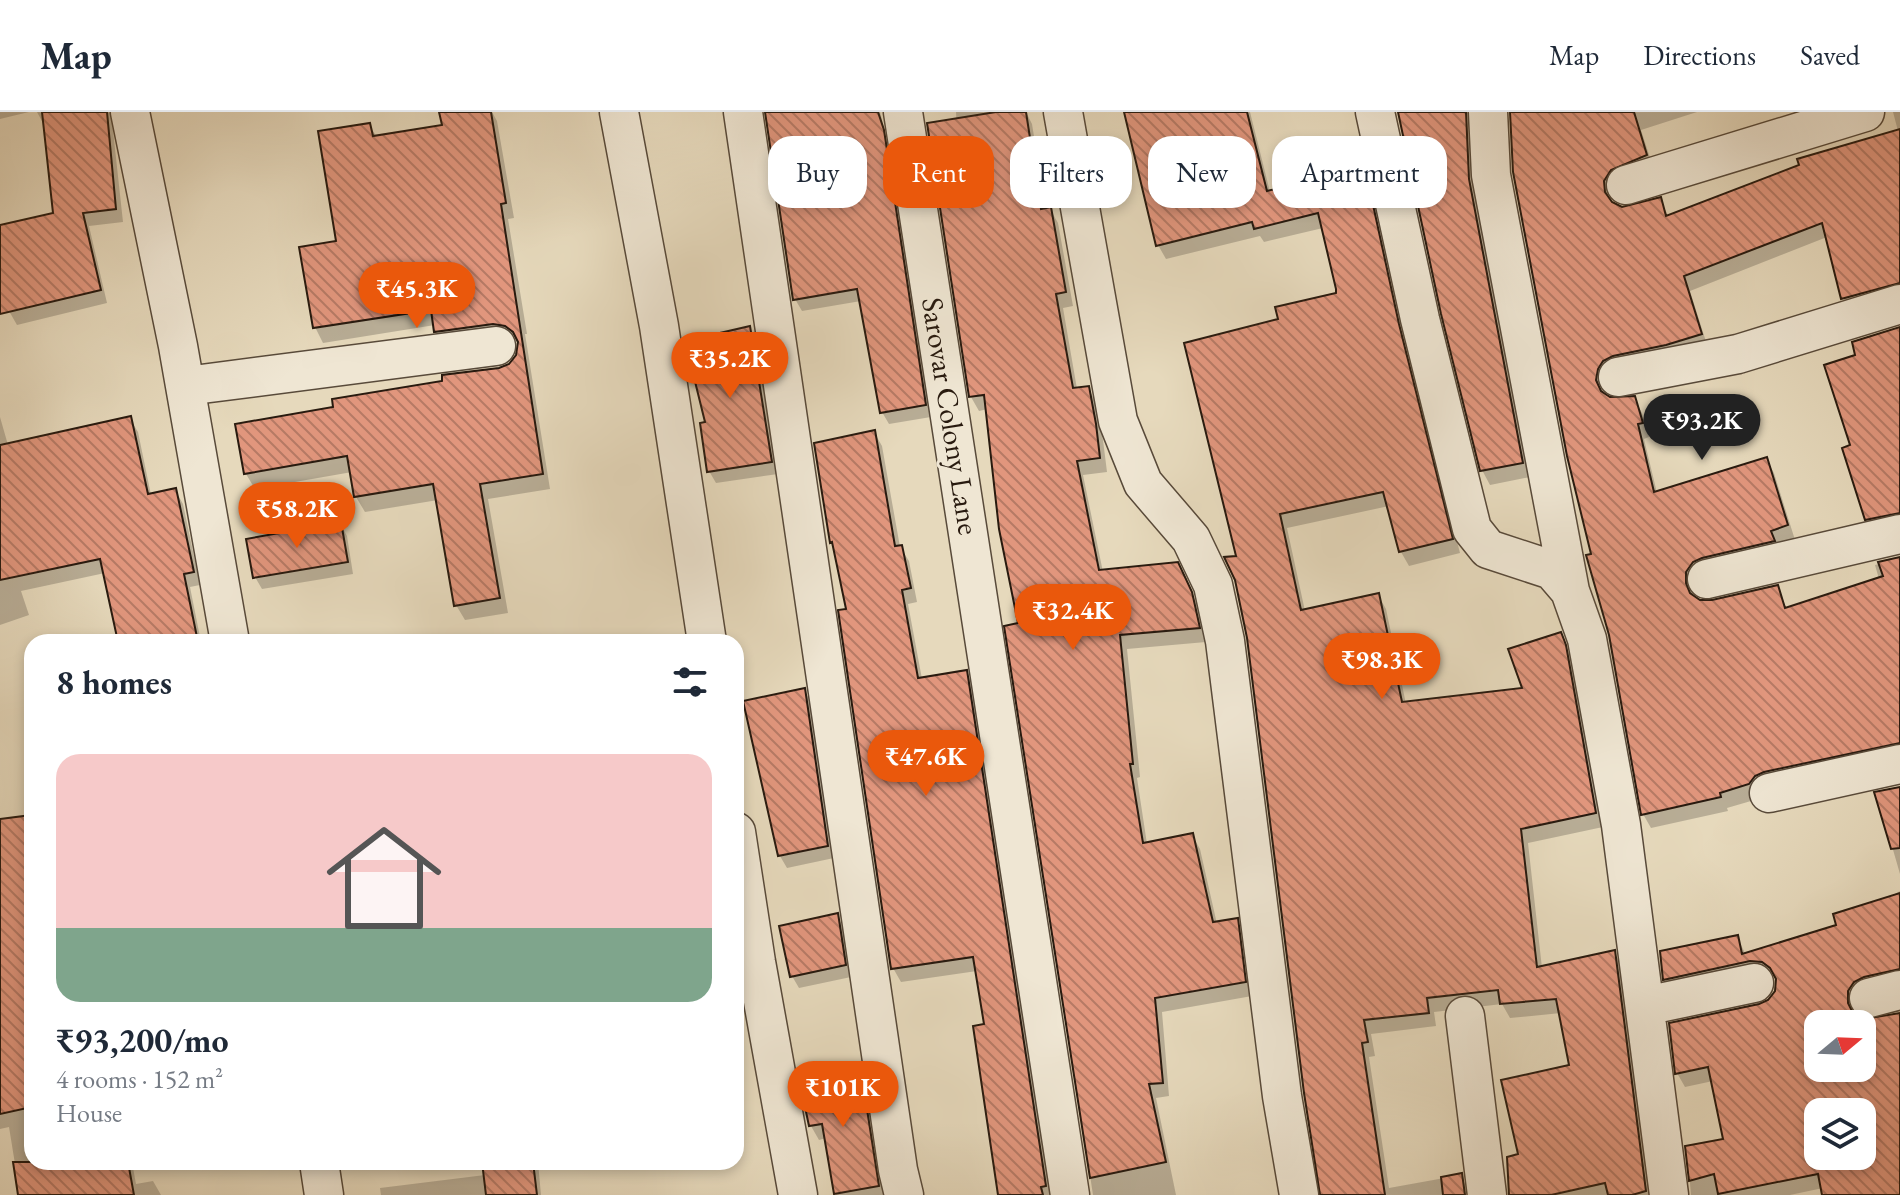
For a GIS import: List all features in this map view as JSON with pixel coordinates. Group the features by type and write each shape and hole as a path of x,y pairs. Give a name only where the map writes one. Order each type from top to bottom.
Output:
{"street":[{"path":"130,112 186,386 229,634"},
{"path":"619,112 659,326 706,634"},
{"path":"743,112 904,1195"},
{"name":"Sarovar Colony Lane","path":"903,112 1070,1195"},
{"path":"1063,112 1118,421 1143,483 1191,539 1213,585 1225,641 1282,1096 1299,1195"},
{"path":"1375,112 1420,319 1472,529 1488,549 1552,570 1570,591"},
{"path":"1488,112 1491,175 1570,591 1587,639 1621,825 1669,1195"},
{"path":"1626,185 1865,112"},
{"path":"1618,377 1738,354 1900,304"},
{"path":"186,386 496,346"},
{"path":"1707,579 1900,534"},
{"path":"1769,793 1900,764"},
{"path":"744,884 798,1195"},
{"path":"1645,1006 1754,983"},
{"path":"1465,1016 1487,1195"},
{"path":"320,1170 324,1195"}],"building":[{"path":"42,112 107,112 116,209 83,213 101,290 0,314 0,225 53,213"},
{"path":"439,112 491,112 506,203 501,204 543,474 480,484 500,598 454,606 433,484 354,497 347,456 244,474 235,424 333,407 332,399 442,381 442,375 499,368 509,364 516,355 518,342 513,332 505,326 493,324 434,332 431,310 313,328 299,247 336,241 318,131 370,123 373,136 442,125"},
{"path":"765,112 878,112 885,136 883,208 896,208 926,405 880,413 857,289 793,300 779,208 867,208 867,136 769,136"},
{"path":"996,112 1026,112 1030,136 1010,136 1010,208 1051,208 1066,292 1056,294 1073,388 1089,386 1096,424 1100,458 1077,461 1099,570 1178,562 1192,592 1200,628 1120,635 1133,764 1130,764 1143,843 1193,833 1213,922 1238,918 1246,982 1155,998 1163,1083 1149,1084 1166,1162 1090,1178 1004,626 1018,623 999,529 984,395 969,397 940,208 994,208 994,136 929,136 927,123"},
{"path":"1124,112 1247,112 1253,136 1148,136 1148,208 1256,208 1256,148 1267,191 1272,190 1272,208 1374,208 1399,324 1453,539 1399,552 1383,492 1280,514 1301,610 1379,593 1402,702 1522,688 1508,649 1561,632 1566,645 1596,813 1521,829 1537,967 1615,950 1646,1191 1632,1195 1608,1195 1605,1183 1551,1195 1509,1195 1507,1157 1518,1154 1501,1080 1569,1065 1556,999 1500,1004 1498,990 1427,998 1429,1013 1364,1020 1368,1042 1362,1043 1385,1195 1320,1195 1304,1093 1247,638 1235,580 1224,557 1236,556 1184,343 1278,319 1275,307 1336,293 1336,289 1318,213 1254,229 1252,222 1156,246"},
{"path":"1398,112 1466,112 1469,179 1523,463 1480,471 1418,208 1447,208 1447,136 1403,136"},
{"path":"1510,112 1634,112 1647,155 1611,170 1604,181 1605,192 1612,202 1622,207 1661,197 1666,216 1799,165 1797,159 1900,129 1900,283 1841,299 1822,223 1684,276 1702,334 1613,356 1603,361 1596,380 1601,391 1610,397 1635,396 1643,423 1638,424 1654,492 1767,457 1788,525 1771,531 1775,541 1693,562 1686,572 1686,583 1690,593 1700,600 1778,585 1785,608 1883,576 1878,562 1900,557 1900,743 1764,772 1755,776 1749,784 1720,793 1721,797 1641,815 1609,635 1586,555 1591,554 1567,456 1513,172"},
{"path":"750,326 772,462 707,472 700,423 705,422 685,341"},
{"path":"1900,327 1900,513 1865,520 1842,448 1850,445 1824,365 1855,355 1852,342"},
{"path":"131,416 148,494 176,488 194,572 184,574 196,634 116,634 100,559 0,580 0,445"},
{"path":"875,430 895,546 902,545 911,588 902,590 918,678 967,670 1046,1186 1041,1187 1043,1195 998,1195 973,1026 984,1024 973,957 891,969 838,610 846,609 830,543 814,443"},
{"path":"341,522 348,562 253,578 246,539"},
{"path":"805,688 828,846 778,856 744,701"},
{"path":"1900,787 1900,848 1891,849 1874,792"},
{"path":"24,816 24,1109 0,1114 0,819"},
{"path":"1900,893 1900,969 1854,982 1848,991 1852,1010 1804,1010 1804,1082 1876,1082 1876,1017 1900,1013 1900,1195 1822,1195 1818,1174 1718,1194 1714,1174 1689,1181 1685,1146 1723,1139 1708,1067 1675,1074 1669,1023 1759,1004 1768,1000 1775,991 1776,979 1762,962 1750,961 1663,980 1660,951 1738,935 1742,954 1836,925 1833,914"},
{"path":"838,913 846,965 790,977 779,926"},
{"path":"861,1071 879,1186 834,1194 822,1124 809,1126 800,1083"},
{"path":"13,1162 24,1162 24,1170 129,1170 134,1195 18,1195"},
{"path":"483,1170 534,1170 537,1195 486,1195"},
{"path":"1462,1173 1465,1195 1443,1195 1441,1177"}]}
